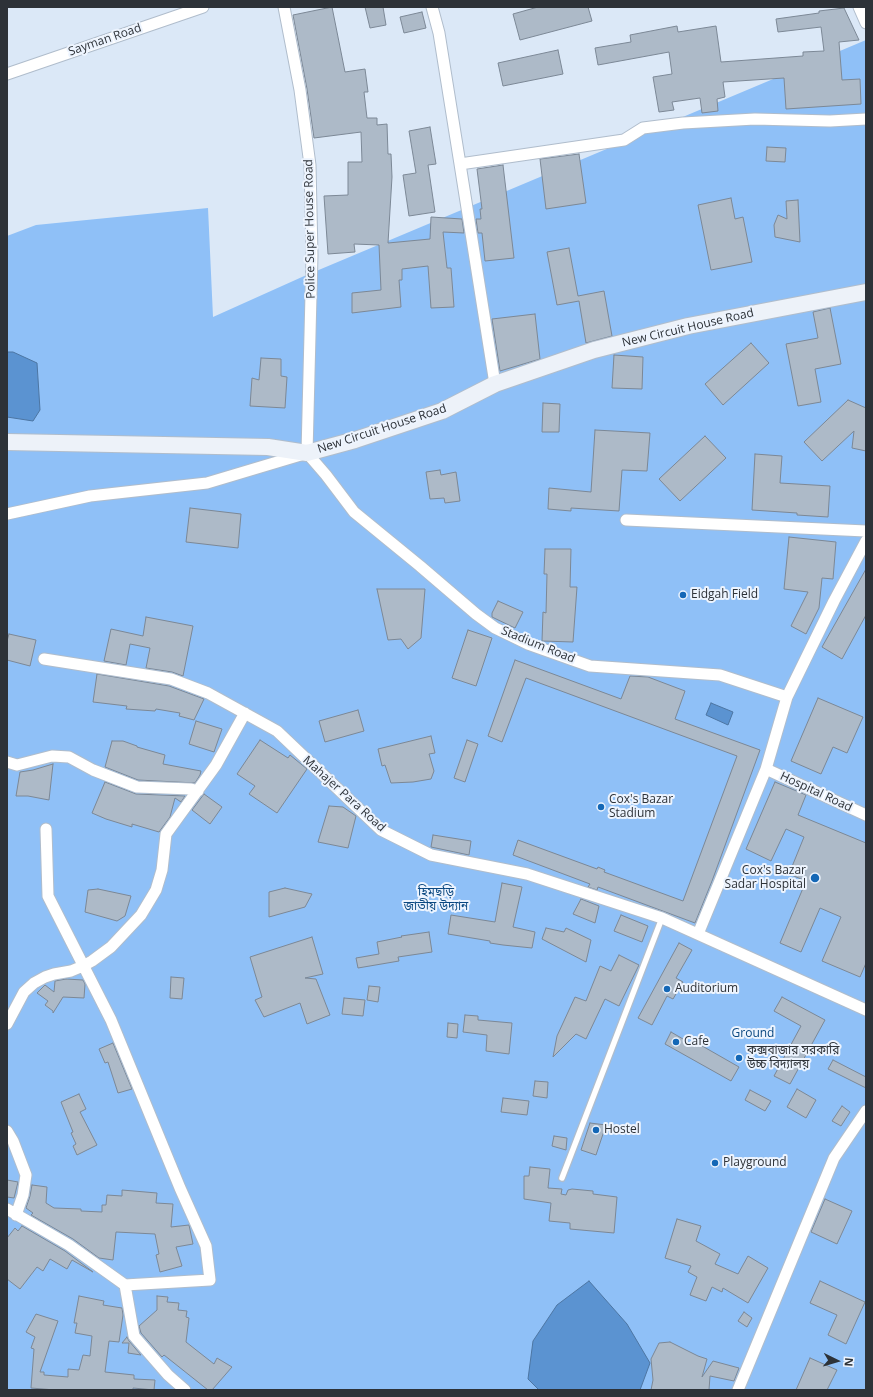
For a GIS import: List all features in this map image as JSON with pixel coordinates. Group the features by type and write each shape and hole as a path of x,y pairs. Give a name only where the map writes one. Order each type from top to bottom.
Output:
{"street":[{"name":"Sayman Road","path":"7,74 203,7"},
{"name":"Police Super House Road","path":"284,7 300,90 310,165 312,254 307,453"},
{"path":"432,7 439,33 495,384"},
{"path":"859,7 866,23"},
{"path":"460,164 624,140 644,128 683,123 755,119 830,122 866,118"},
{"name":"New Circuit House Road","path":"7,514 90,496 207,483 355,440 442,411 495,384 594,350 688,326 866,292"},
{"path":"7,442 268,447 307,453"},
{"name":"Stadium Road","path":"307,453 354,512 476,614 495,628 528,644 590,666 720,675 787,697"},
{"path":"626,520 866,531"},
{"path":"698,934 766,769 787,697 834,601 866,542"},
{"name":"Mahajer Para Road","path":"44,658 171,679 208,693 277,731 381,830 418,849 431,855 527,874 662,918 866,1010"},
{"path":"7,1024 24,992 34,983 54,974 84,966 111,947 141,915 156,890 162,870 166,834 216,765 245,713"},
{"path":"7,762 17,765 52,756 69,757 93,770 137,787 191,789 198,791"},
{"name":"Hospital Road","path":"766,769 866,815"},
{"path":"7,1131 13,1141 26,1175 23,1195 12,1212 69,1245 125,1285 210,1280 206,1246 180,1188 111,1020 48,896 46,829"},
{"path":"738,1390 834,1158 866,1111"},
{"path":"125,1285 134,1336 168,1375 185,1390"}],"lane":[{"path":"562,1178 662,918"}],"green space":[{"name":"হিমছড়ি জাতীয় উদ্যান","path":"866,40 866,1390 7,1390 7,236 36,225 208,208 213,317 302,277"}],"shaded area":[{"path":"7,352 13,352 37,363 40,410 33,421 7,417"},
{"path":"711,703 733,712 728,725 706,715"},
{"path":"589,1281 627,1324 650,1363 640,1390 539,1390 528,1379 533,1341 557,1305"}],"building":[{"path":"332,7 345,72 365,69 368,92 364,92 367,118 377,118 377,125 387,124 388,154 391,154 392,177 388,243 430,239 431,217 462,219 464,233 443,232 447,268 451,268 454,307 431,308 428,266 402,269 402,280 399,280 401,307 352,313 352,293 381,290 379,245 354,244 355,252 328,254 324,196 348,195 348,162 362,162 361,132 314,138 307,89 293,15"},
{"path":"365,7 383,7 386,25 370,28"},
{"path":"538,7 588,7 592,21 520,40 513,14"},
{"path":"844,8 859,40 839,42 842,80 860,79 861,104 786,109 784,78 723,82 725,97 717,99 718,111 702,113 700,98 672,102 674,110 659,112 653,77 672,74 669,52 598,65 595,48 631,42 630,35 677,26 678,32 716,26 721,62 803,56 803,52 824,51 821,27 778,32 776,19"},
{"path":"422,12 426,28 404,33 400,17"},
{"path":"558,50 563,74 503,86 498,63"},
{"path":"430,127 436,164 428,165 435,212 409,216 403,175 416,173 409,131"},
{"path":"767,147 786,148 785,162 766,161"},
{"path":"579,154 586,203 546,209 540,159"},
{"path":"503,165 514,258 485,261 482,233 478,233 476,219 481,219 480,209 482,209 477,169"},
{"path":"731,198 735,219 743,217 752,262 711,270 698,205"},
{"path":"798,200 800,242 775,237 774,225 778,215 787,219 786,201"},
{"path":"569,248 578,296 604,291 612,336 586,343 579,301 557,305 547,252"},
{"path":"830,308 841,364 815,369 821,402 798,406 786,344 818,338 813,312"},
{"path":"535,314 540,359 500,371 492,319"},
{"path":"751,343 769,363 723,405 705,384"},
{"path":"614,355 643,357 642,389 612,388"},
{"path":"261,358 281,359 281,376 287,377 285,408 250,406 252,378 259,380"},
{"path":"848,400 866,408 866,451 852,448 854,431 822,461 804,442"},
{"path":"543,403 560,404 559,432 542,432"},
{"path":"595,430 650,433 647,471 622,470 619,511 571,508 571,511 548,509 549,488 591,492"},
{"path":"705,436 726,458 680,501 659,479"},
{"path":"755,454 782,456 780,483 830,486 828,517 752,510"},
{"path":"440,470 441,475 456,472 460,501 445,503 444,498 430,499 426,472"},
{"path":"190,508 241,514 238,548 186,542"},
{"path":"789,537 836,542 833,579 822,578 819,608 806,634 791,626 808,592 784,589"},
{"path":"545,549 571,549 570,587 577,587 573,642 542,641 543,612 546,613 547,574 544,574"},
{"path":"866,569 866,615 842,659 822,647"},
{"path":"377,589 425,589 421,638 408,649 401,639 388,640"},
{"path":"498,601 523,612 515,628 492,617 492,613"},
{"path":"146,617 193,626 183,676 172,672 146,668 150,648 130,644 126,665 104,661 111,629 143,636"},
{"path":"468,630 492,638 476,686 452,678"},
{"path":"9,634 36,640 30,666 7,660 7,641"},
{"path":"515,660 621,699 630,676 648,677 685,691 675,719 760,750 695,923 598,887 597,890 588,887 590,884 513,855 518,840 597,869 598,867 605,870 604,872 683,901 737,756 526,678 502,742 488,736"},
{"path":"97,674 169,686 204,699 194,720 179,716 180,713 156,709 155,711 126,709 127,706 93,702"},
{"path":"818,698 863,717 847,753 833,747 821,774 791,761"},
{"path":"358,710 364,731 325,742 319,721"},
{"path":"196,721 222,729 214,752 189,744"},
{"path":"431,736 435,753 429,754 434,771 431,779 391,783 385,765 382,766 378,749"},
{"path":"260,740 288,758 290,755 307,769 277,813 249,794 255,786 237,774"},
{"path":"467,740 478,744 465,782 454,778"},
{"path":"112,741 123,741 137,747 165,755 163,764 201,771 200,775 195,783 138,780 105,767"},
{"path":"53,764 49,800 28,796 16,796 20,772"},
{"path":"105,782 136,794 185,796 181,802 175,798 170,817 159,832 132,824 132,827 92,813"},
{"name":"Cox's Bazar Sadar Hospital","path":"775,782 806,795 798,815 866,843 866,963 860,977 822,961 841,917 820,908 801,952 780,943 806,881 789,874 804,837 786,829 771,861 746,849"},
{"path":"204,794 222,807 210,824 192,810"},
{"path":"329,806 343,807 356,816 348,848 318,842"},
{"path":"433,835 471,841 469,855 431,847"},
{"path":"502,883 522,887 513,927 535,932 532,948 490,943 490,941 448,934 451,915 495,922"},
{"path":"285,888 312,894 305,907 269,917 269,892"},
{"path":"98,889 131,896 125,916 117,921 85,912 88,890"},
{"path":"581,899 599,906 595,923 573,914"},
{"path":"621,915 648,926 642,942 614,931"},
{"path":"546,928 564,932 566,928 591,940 586,962 542,939"},
{"path":"429,932 432,952 398,957 399,961 358,968 356,958 379,954 377,942 402,937 401,936"},
{"path":"312,937 323,974 305,978 316,979 330,1015 307,1024 300,1003 264,1017 255,1000 262,997 250,957"},
{"name":"Auditorium","path":"679,943 692,950 676,978 683,982 673,999 667,996 652,1025 638,1018"},
{"path":"619,955 639,965 619,1006 605,999 586,1039 576,1034 553,1057 557,1036 575,997 586,1001 600,966 611,971"},
{"path":"171,977 184,978 182,999 170,998"},
{"path":"66,979 83,980 85,984 84,998 63,997 53,1013 53,1011 45,1005 48,1001 37,993 45,985 54,992 55,981"},
{"path":"369,986 380,987 378,1002 367,1000"},
{"path":"782,997 825,1020 790,1084 774,1076 801,1026 774,1011"},
{"path":"344,998 365,1000 363,1016 342,1014"},
{"path":"465,1015 478,1016 478,1020 512,1023 509,1054 486,1051 487,1035 463,1032"},
{"path":"448,1023 458,1024 457,1038 447,1037"},
{"path":"671,1032 695,1046 697,1043 739,1067 731,1081 665,1044"},
{"path":"113,1043 132,1089 118,1093 108,1062 105,1063 99,1049"},
{"path":"833,1060 866,1077 866,1088 828,1069"},
{"path":"535,1081 548,1082 547,1098 533,1096"},
{"path":"797,1089 816,1100 806,1118 787,1107"},
{"path":"750,1090 771,1101 765,1111 745,1100"},
{"path":"79,1094 86,1109 80,1112 97,1145 77,1155 73,1146 76,1144 71,1133 73,1132 61,1102"},
{"path":"503,1098 529,1101 527,1115 501,1112"},
{"path":"842,1106 850,1112 841,1126 832,1121"},
{"name":"Hostel","path":"590,1123 606,1125 596,1155 581,1150"},
{"path":"554,1136 567,1138 566,1150 552,1146"},
{"path":"530,1167 550,1169 548,1188 562,1189 561,1194 566,1195 568,1190 572,1189 593,1191 593,1194 617,1197 614,1233 570,1229 570,1223 549,1221 551,1203 524,1199 524,1176 529,1176"},
{"path":"7,1180 18,1182 14,1198 7,1197"},
{"path":"32,1185 47,1187 46,1203 54,1208 81,1209 81,1211 102,1212 102,1205 106,1205 107,1195 122,1196 122,1190 157,1193 156,1203 173,1204 171,1227 189,1225 193,1244 176,1247 182,1266 160,1272 156,1255 159,1254 155,1234 116,1232 113,1260 99,1258 73,1239 31,1215 33,1213 26,1208"},
{"path":"825,1199 852,1211 837,1244 811,1232"},
{"path":"677,1219 701,1226 696,1241 720,1254 715,1264 738,1274 748,1256 768,1268 748,1303 723,1288 722,1292 712,1287 706,1301 690,1295 697,1277 688,1272 691,1266 665,1258"},
{"path":"22,1226 65,1251 93,1272 72,1260 67,1269 50,1259 43,1271 37,1267 20,1289 7,1279 7,1238 15,1228 18,1231"},
{"path":"820,1281 865,1302 846,1344 828,1335 837,1315 810,1303"},
{"path":"79,1296 104,1301 103,1305 122,1308 123,1315 119,1342 109,1341 105,1372 134,1375 134,1379 155,1380 154,1390 133,1388 133,1390 55,1390 31,1388 34,1349 31,1348 35,1337 26,1332 36,1314 58,1321 40,1372 44,1372 44,1375 68,1377 68,1369 79,1370 83,1355 90,1356 92,1336 75,1333 77,1323 74,1323"},
{"path":"157,1296 168,1297 167,1302 179,1303 178,1310 187,1311 186,1317 189,1318 186,1342 214,1364 217,1358 232,1367 212,1390 208,1390 164,1355 162,1357 141,1333 139,1326 157,1310"},
{"path":"744,1312 752,1318 747,1327 738,1321"},
{"path":"127,1337 141,1355 128,1353 129,1343 122,1343"},
{"path":"670,1342 707,1359 702,1377 713,1361 739,1368 734,1381 710,1376 709,1390 651,1390 653,1380 651,1359 659,1343"},
{"path":"810,1358 837,1370 827,1390 796,1390"}],"place":[{"name":"Eidgah Field","path":"683,595"},
{"name":"Cox's Bazar Stadium","path":"601,807"},
{"name":"Cox's Bazar Sadar Hospital","path":"815,878"},
{"name":"Auditorium","path":"667,989"},
{"name":"Cafe","path":"676,1042"},
{"name":"কক্সবাজার সরকারি উচ্চ বিদ্যালয়","path":"739,1058"},
{"name":"Hostel","path":"596,1130"},
{"name":"Playground","path":"715,1163"}],"park label":[{"name":"Ground","path":"753,1034"}]}
